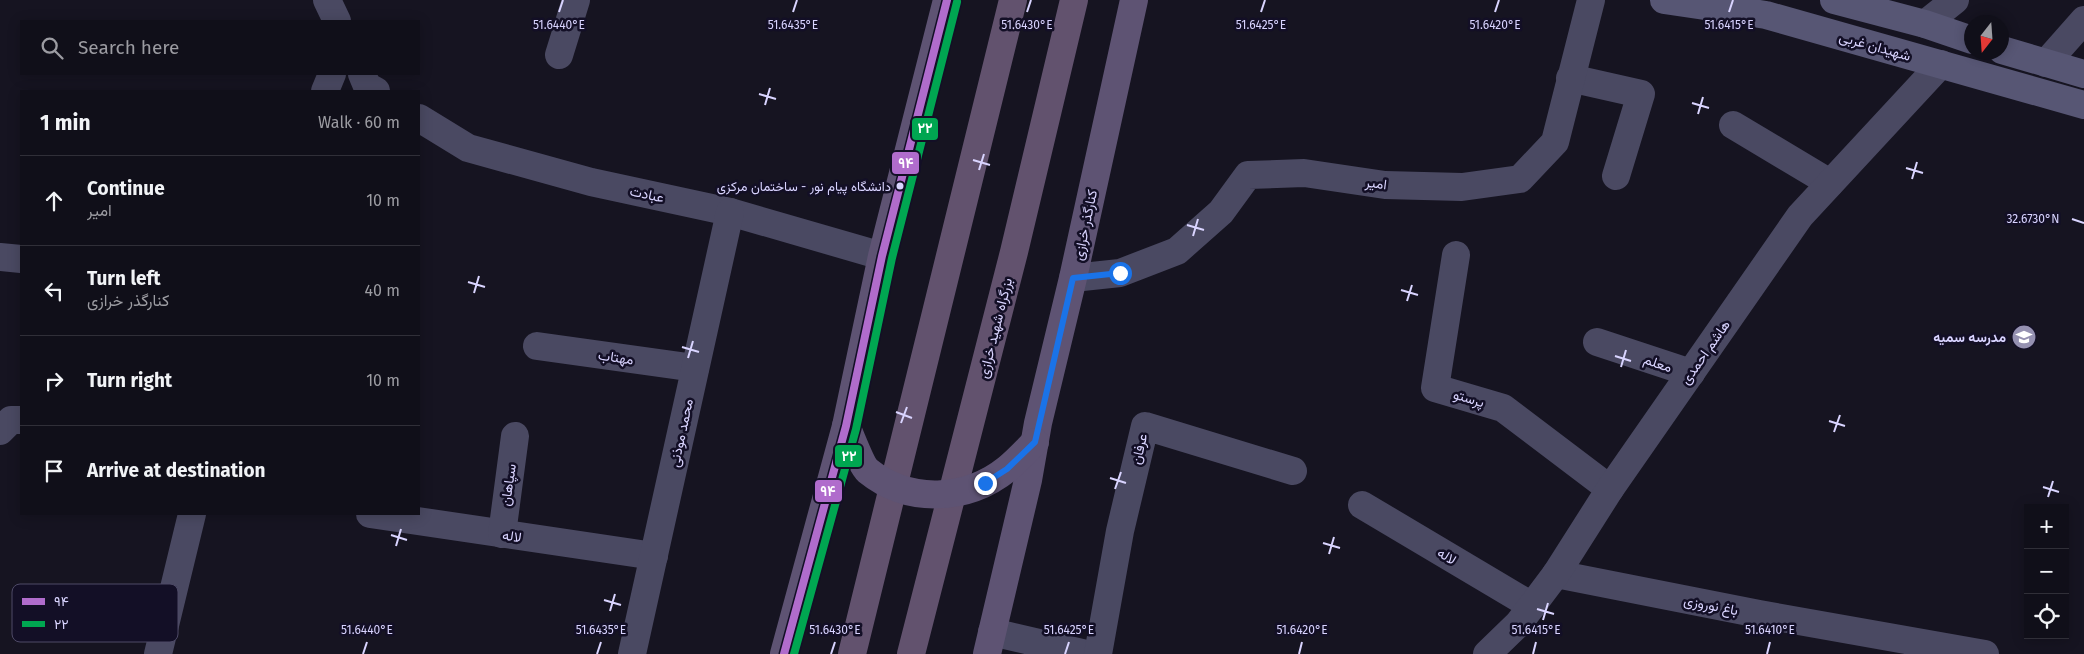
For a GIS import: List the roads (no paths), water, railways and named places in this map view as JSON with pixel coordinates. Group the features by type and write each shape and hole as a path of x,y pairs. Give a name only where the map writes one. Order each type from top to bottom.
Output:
{"highway":[{"path":"1002,44 1003,0"},
{"path":"852,654 1014,0"},
{"name":"بزرگراه شهید خرازی","path":"911,654 1014,252 1074,0"},
{"path":"1014,252 1088,0"}],"main road":[{"path":"784,654 846,426 882,256 947,0"},
{"name":"شهیدان غربی","path":"1664,0 1766,15 2084,105"},
{"path":"1834,0 1925,24 1964,37"},
{"name":"کنارگذر خرازی","path":"989,643 1028,480 1135,3"},
{"path":"2009,52 2084,74"},
{"path":"846,426 867,470 904,492 944,496 985,483 1007,469 1035,442"}],"street":[{"path":"327,0 337,20"},
{"path":"559,55 576,0"},
{"name":"امیر","path":"1073,278 1120,273 1177,251 1221,212 1248,175 1304,173 1385,185 1462,187 1520,178 1555,142 1591,0"},
{"path":"1925,24 1955,0"},
{"path":"2046,63 2084,20"},
{"name":"هاشم احمدی","path":"1487,654 1519,622 1556,574 1610,489 1800,216 1940,64"},
{"path":"325,90 332,75"},
{"path":"362,75 367,86 374,90"},
{"path":"1570,78 1641,94 1616,176"},
{"name":"عبادت","path":"420,119 468,148 591,182 730,212 882,256"},
{"path":"1733,125 1830,183"},
{"name":"محمد موذنی","path":"632,654 730,212"},
{"name":"پرستو","path":"1456,254 1435,388 1502,408 1610,489"},
{"path":"0,257 20,259"},
{"name":"معلم","path":"1597,342 1690,373"},
{"name":"مهتاب","path":"538,346 695,368"},
{"path":"0,431 11,420 20,420"},
{"name":"عرفان","path":"1098,654 1120,532 1145,426 1293,471"},
{"name":"سپاهان","path":"502,534 515,436"},
{"name":"لاله","path":"1362,505 1532,606"},
{"path":"175,584 192,515"},
{"name":"لاله","path":"383,515 654,556"},
{"name":"باغ نوروزی","path":"1556,574 1926,649 1985,654"},
{"path":"989,643 1086,654"}],"place":[{"name":"دانشگاه پیام نور - ساختمان مرکزی","path":"900,186"},
{"name":"مدرسه سمیه","path":"2024,337"}]}
